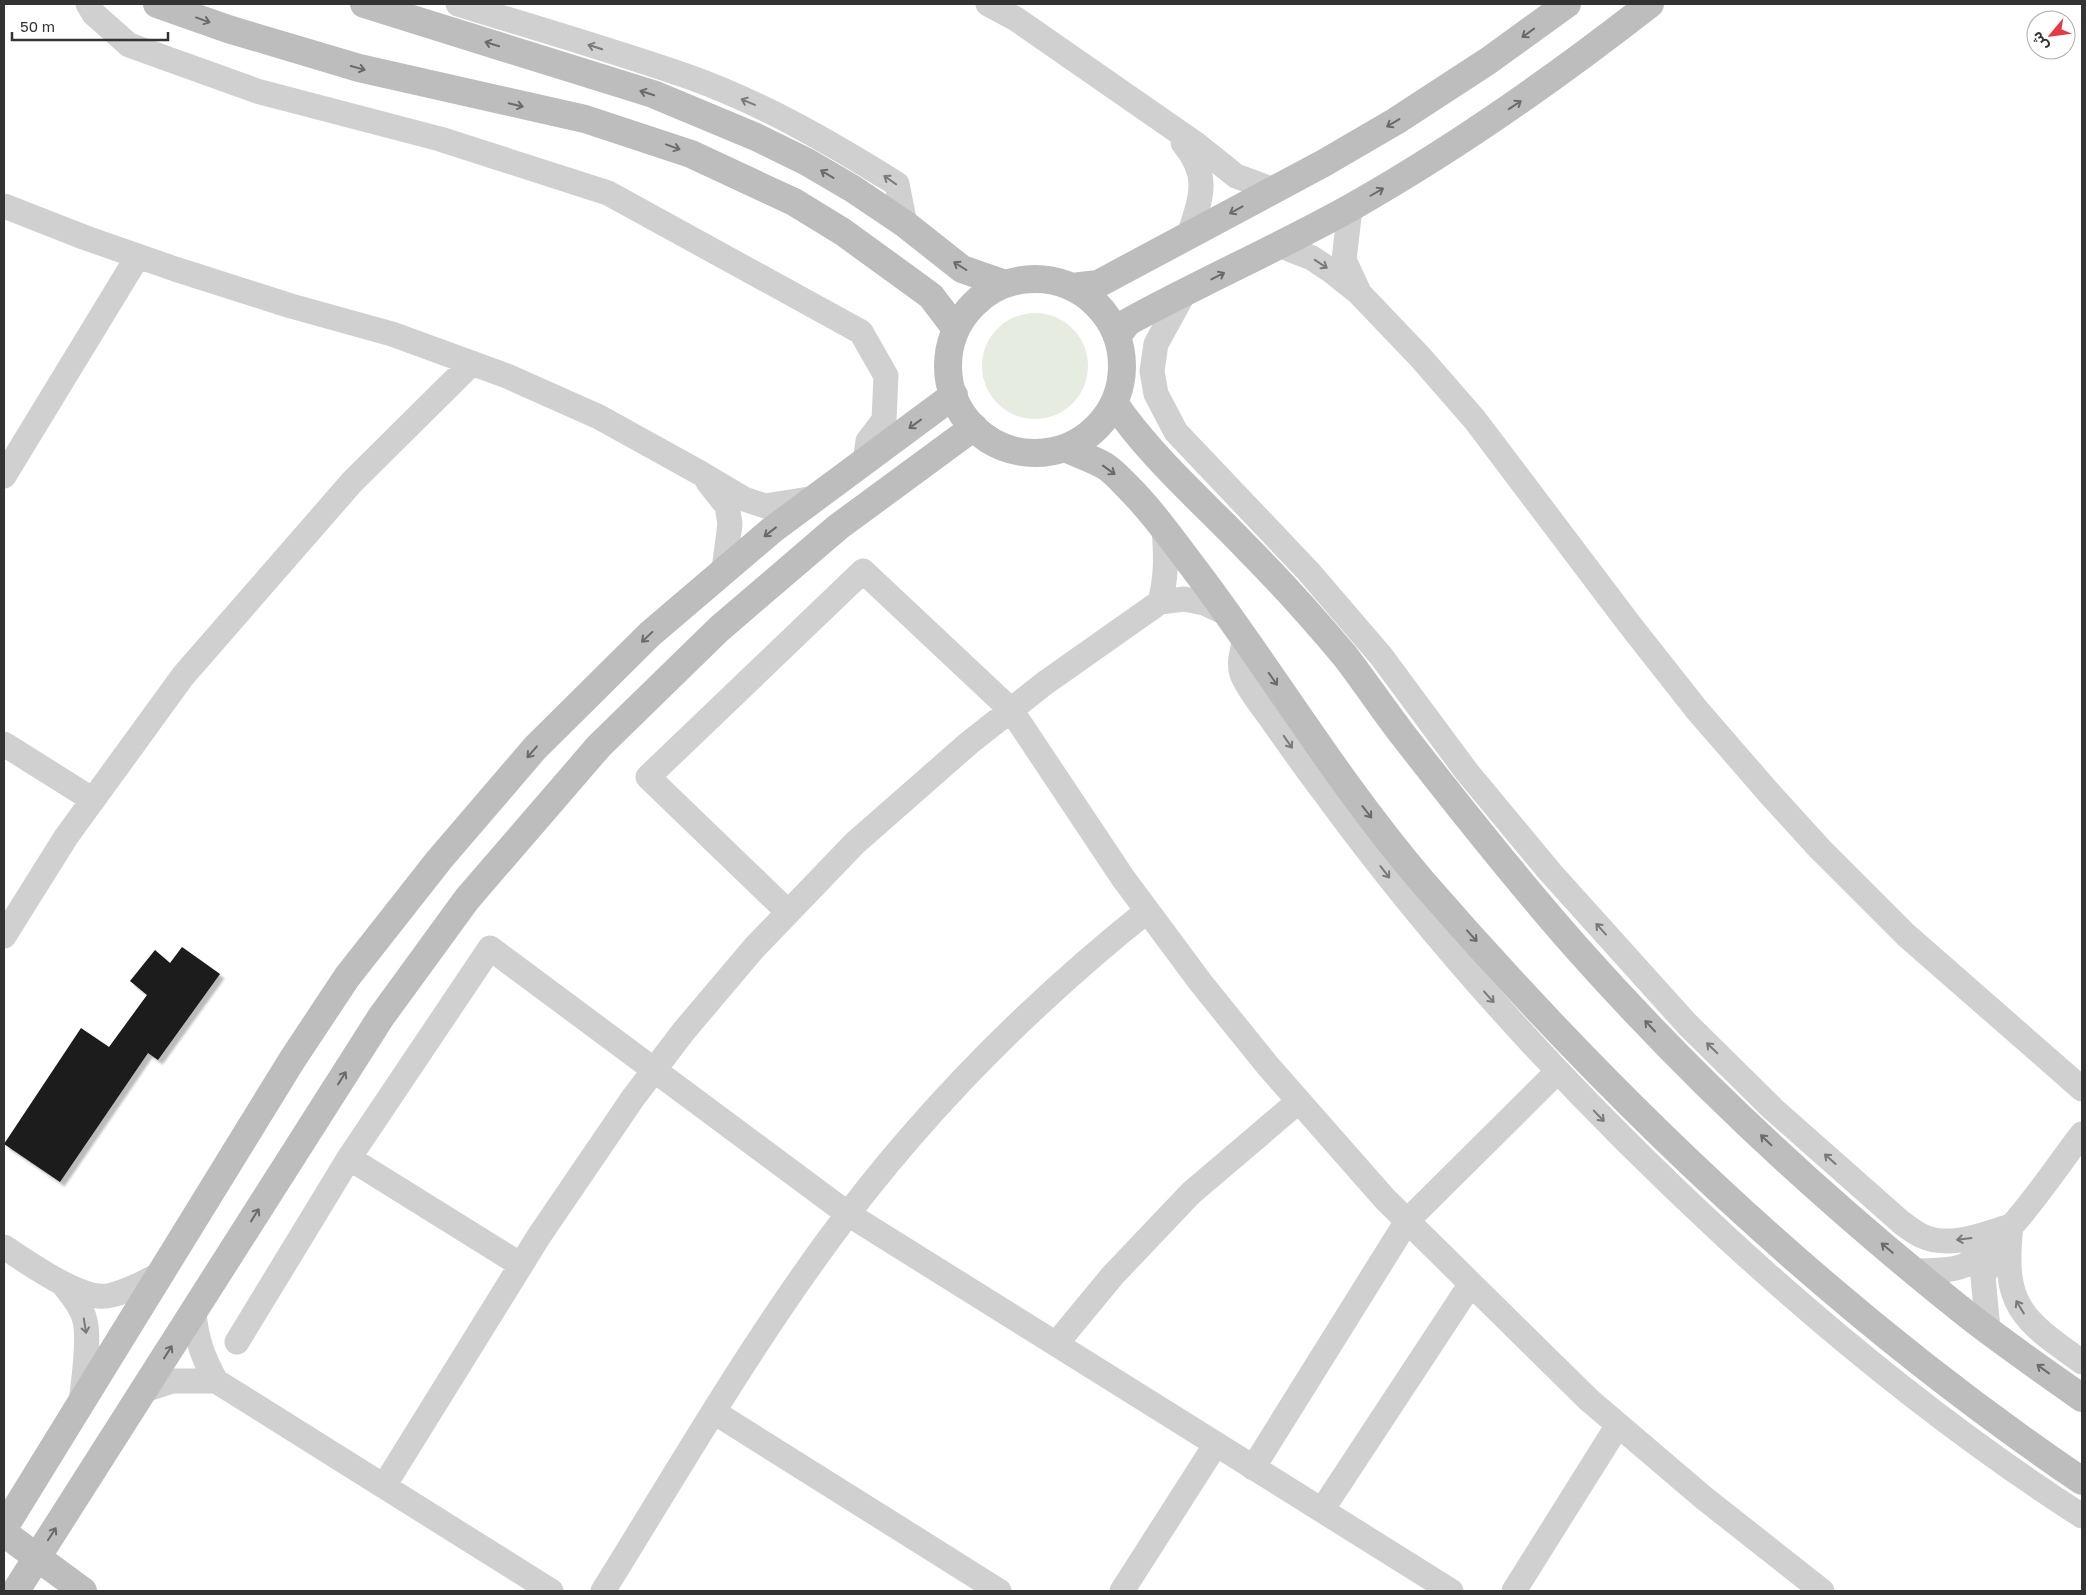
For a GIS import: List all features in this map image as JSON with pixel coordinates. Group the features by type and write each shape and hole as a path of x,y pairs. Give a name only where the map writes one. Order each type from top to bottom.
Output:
{"main road":[{"path":"157,4 228,29 359,68 585,119 691,154 794,202 843,232 931,296 956,329"},
{"path":"364,4 653,94 706,116 807,162 905,224 962,269 1006,284"},
{"path":"1072,287 1100,307 1117,336 1122,370 1120,387 1114,403 1106,418 1094,430 1065,448 1032,453 999,445 974,427 961,411 950,379 951,345 956,329 976,301 1006,284 1039,279 1072,287 1098,284 1274,190 1396,121 1488,62 1568,4"},
{"path":"1117,336 1128,322 1350,208 1424,165 1561,74 1650,4"},
{"path":"4,1528 292,1060 347,977 392,917 535,748 643,640 724,569 815,498 954,395"},
{"path":"1114,403 1136,435 1247,548 1347,659 1402,733 1524,887 1578,949 1682,1060 1792,1164 1914,1271 1988,1329 2082,1398"},
{"path":"13,1587 37,1558 381,1016 468,899 599,746 719,629 838,527 974,427"},
{"path":"1065,448 1105,466 1129,488 1164,528 1230,615 1342,779 1420,878 1524,993 1639,1113 1752,1222 1919,1363 2082,1481"},
{"path":"4,1533 83,1591"}],"street":[{"path":"88,4 94,14 129,46 257,91 440,139 608,193 861,332 886,376 884,420 868,441 864,461"},
{"path":"458,4 693,78 764,109 827,141 897,184 905,224"},
{"path":"988,4 1016,19 1196,144 1217,163 1236,176 1274,190"},
{"path":"1170,127 1190,150 1200,171 1203,188"},
{"path":"1189,235 1203,188 1217,163"},
{"path":"4,206 138,256 291,306 392,334 507,376 599,417 744,499 765,506 815,498"},
{"path":"1350,208 1344,260 1359,293"},
{"path":"1279,245 1312,258 1359,293 1421,358 1475,420 1630,626 1697,710 1769,793 1820,849 1906,935 2082,1089"},
{"path":"6,466 138,256"},
{"path":"1184,293 1156,344 1152,371 1156,394 1176,432 1308,571 1381,656 1466,772 1563,886 1688,1024 1773,1108 1902,1223 1924,1237 1949,1240 1969,1239 2006,1232"},
{"path":"4,936 66,837 183,676 352,482 472,363"},
{"path":"702,474 726,506 730,524 724,569"},
{"path":"1160,602 1166,578 1167,561 1164,528"},
{"path":"788,912 648,777 863,571 1011,710 1123,878 1201,983 1299,1101 1407,1221 1588,1400 1810,1587"},
{"path":"384,1486 584,1167 654,1070 724,984 788,912 855,843 1045,683 1160,602 1184,599 1204,603 1230,615"},
{"path":"1245,638 1240,660 1241,672 1250,689 1307,769 1414,910 1557,1072 1660,1177 1806,1308 1888,1375 1986,1450 2082,1516"},
{"path":"4,744 93,800"},
{"path":"603,1591 783,1304 848,1214 933,1111 1023,1017 1147,910"},
{"path":"237,1342 349,1158 490,948 848,1214 1451,1591"},
{"path":"1253,1468 1407,1221 1557,1072"},
{"path":"1056,1344 1113,1275 1191,1194 1299,1101"},
{"path":"1988,1329 1983,1277 2006,1232 2082,1134"},
{"path":"349,1158 521,1265"},
{"path":"1914,1271 1949,1269 1966,1265 2006,1232"},
{"path":"2006,1232 2012,1293 2019,1306 2029,1321 2082,1362"},
{"path":"4,1247 63,1284 105,1297 122,1293 161,1274"},
{"path":"63,1284 78,1303 85,1321 87,1336 81,1404"},
{"path":"1322,1510 1470,1285"},
{"path":"194,1312 196,1338 204,1360 216,1381"},
{"path":"144,1390 172,1380 216,1381 551,1591"},
{"path":"714,1412 999,1591"},
{"path":"1514,1591 1618,1425"},
{"path":"1122,1591 1216,1444"}],"shaded area":[{"path":"1035,313 1055,317 1072,329 1084,346 1088,366 1084,386 1072,403 1055,415 1035,419 1015,415 998,403 986,386 982,366 986,346 998,329 1015,317"}],"building":[{"path":"182,947 220,974 158,1060 148,1053 60,1182 4,1144 81,1028 109,1047 147,995 130,981 155,950 170,963"}]}
